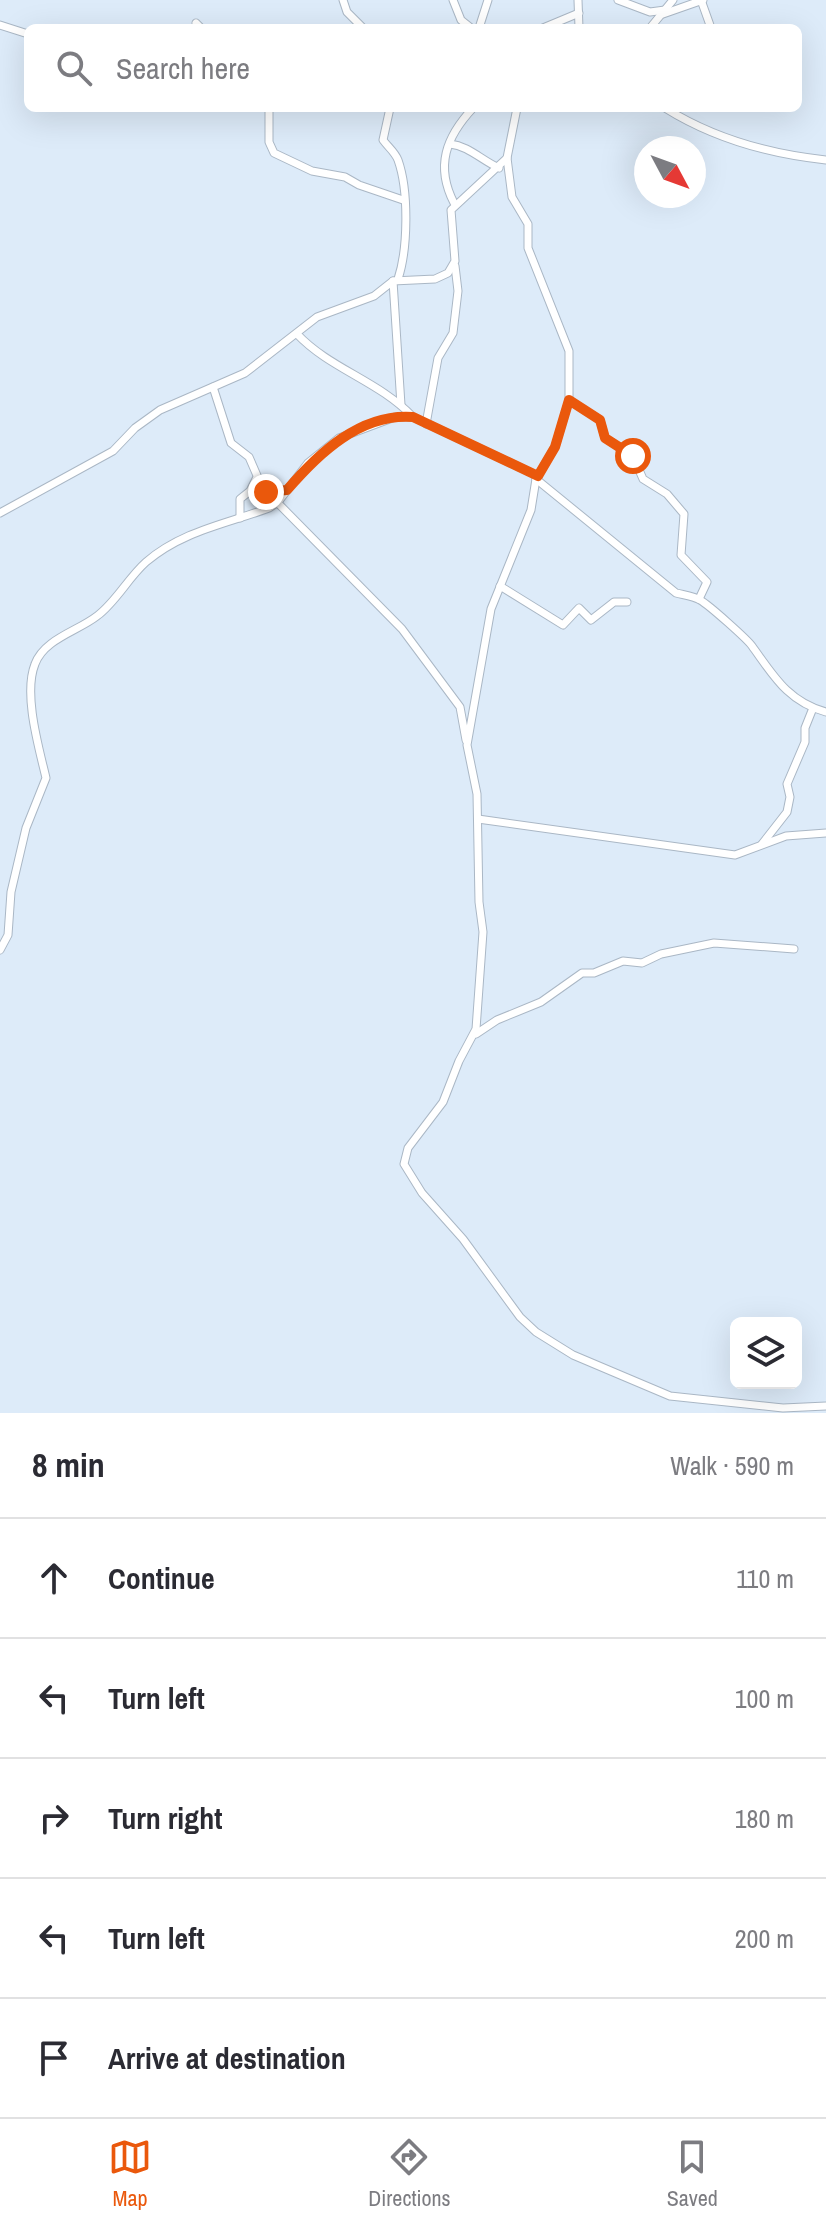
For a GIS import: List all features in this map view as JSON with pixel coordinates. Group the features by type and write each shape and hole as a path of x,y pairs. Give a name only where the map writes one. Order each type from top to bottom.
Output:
{"street":[{"path":"343,0 347,12 359,24"},
{"path":"453,0 461,20 470,24"},
{"path":"479,24 487,3 498,0"},
{"path":"654,24 673,0"},
{"path":"624,1 650,12 664,12 701,0 710,24"},
{"path":"576,1 579,24"},
{"path":"553,24 579,13"},
{"path":"0,25 24,33"},
{"path":"269,112 269,142 274,153 312,171 345,177 403,200"},
{"path":"389,112 383,140 398,160 403,200 404,254 395,280 401,405"},
{"path":"426,424 438,358 453,333 458,291 450,220 454,203 442,172 458,123 469,112"},
{"path":"467,745 488,619 531,510 537,478 555,447 569,400 569,351 528,248 528,224 512,197 507,158 516,112"},
{"path":"672,112 708,133 792,156 826,160"},
{"path":"450,144 467,147 480,159 499,168"},
{"path":"454,203 499,168 507,158"},
{"path":"0,513 113,451 135,428 160,410 245,373 317,317 374,296 395,280 435,279 455,266"},
{"path":"297,334 311,349 364,378 413,417 537,478 676,593 699,599 749,642 778,684 813,708 826,712"},
{"path":"213,387 226,432 235,447 249,457 256,479 266,492 323,553 402,629 412,648 460,707 478,819 479,902 483,932 475,1034 459,1061 443,1102 408,1148 404,1164 422,1193 463,1239 528,1326 587,1362 670,1396 783,1408 826,1406"},
{"path":"569,400 600,420 605,438 633,456 643,479 667,494 684,514 681,555 707,582 699,599"},
{"path":"0,950 8,935 11,892 31,809 46,778 38,756 33,716 36,661 52,643 104,611 157,554 192,534 278,502 308,463 339,438 381,421 413,417"},
{"path":"240,518 240,499 250,491 256,479"},
{"path":"266,492 287,490"},
{"path":"500,586 563,625 579,608 591,620 614,602 627,602"},
{"path":"761,846 787,812 790,797 787,784 805,742 805,728 813,708"},
{"path":"478,819 720,854 744,853 793,834 826,833"},
{"path":"475,1034 497,1020 541,1002 582,973 594,973 623,961 648,961 661,954 714,943 794,949"}],"route":[{"path":"266,492 287,490 308,463 339,438 381,421 403,416 413,417 538,476 555,447 569,400 600,420 604,436 611,444 633,456"}]}
